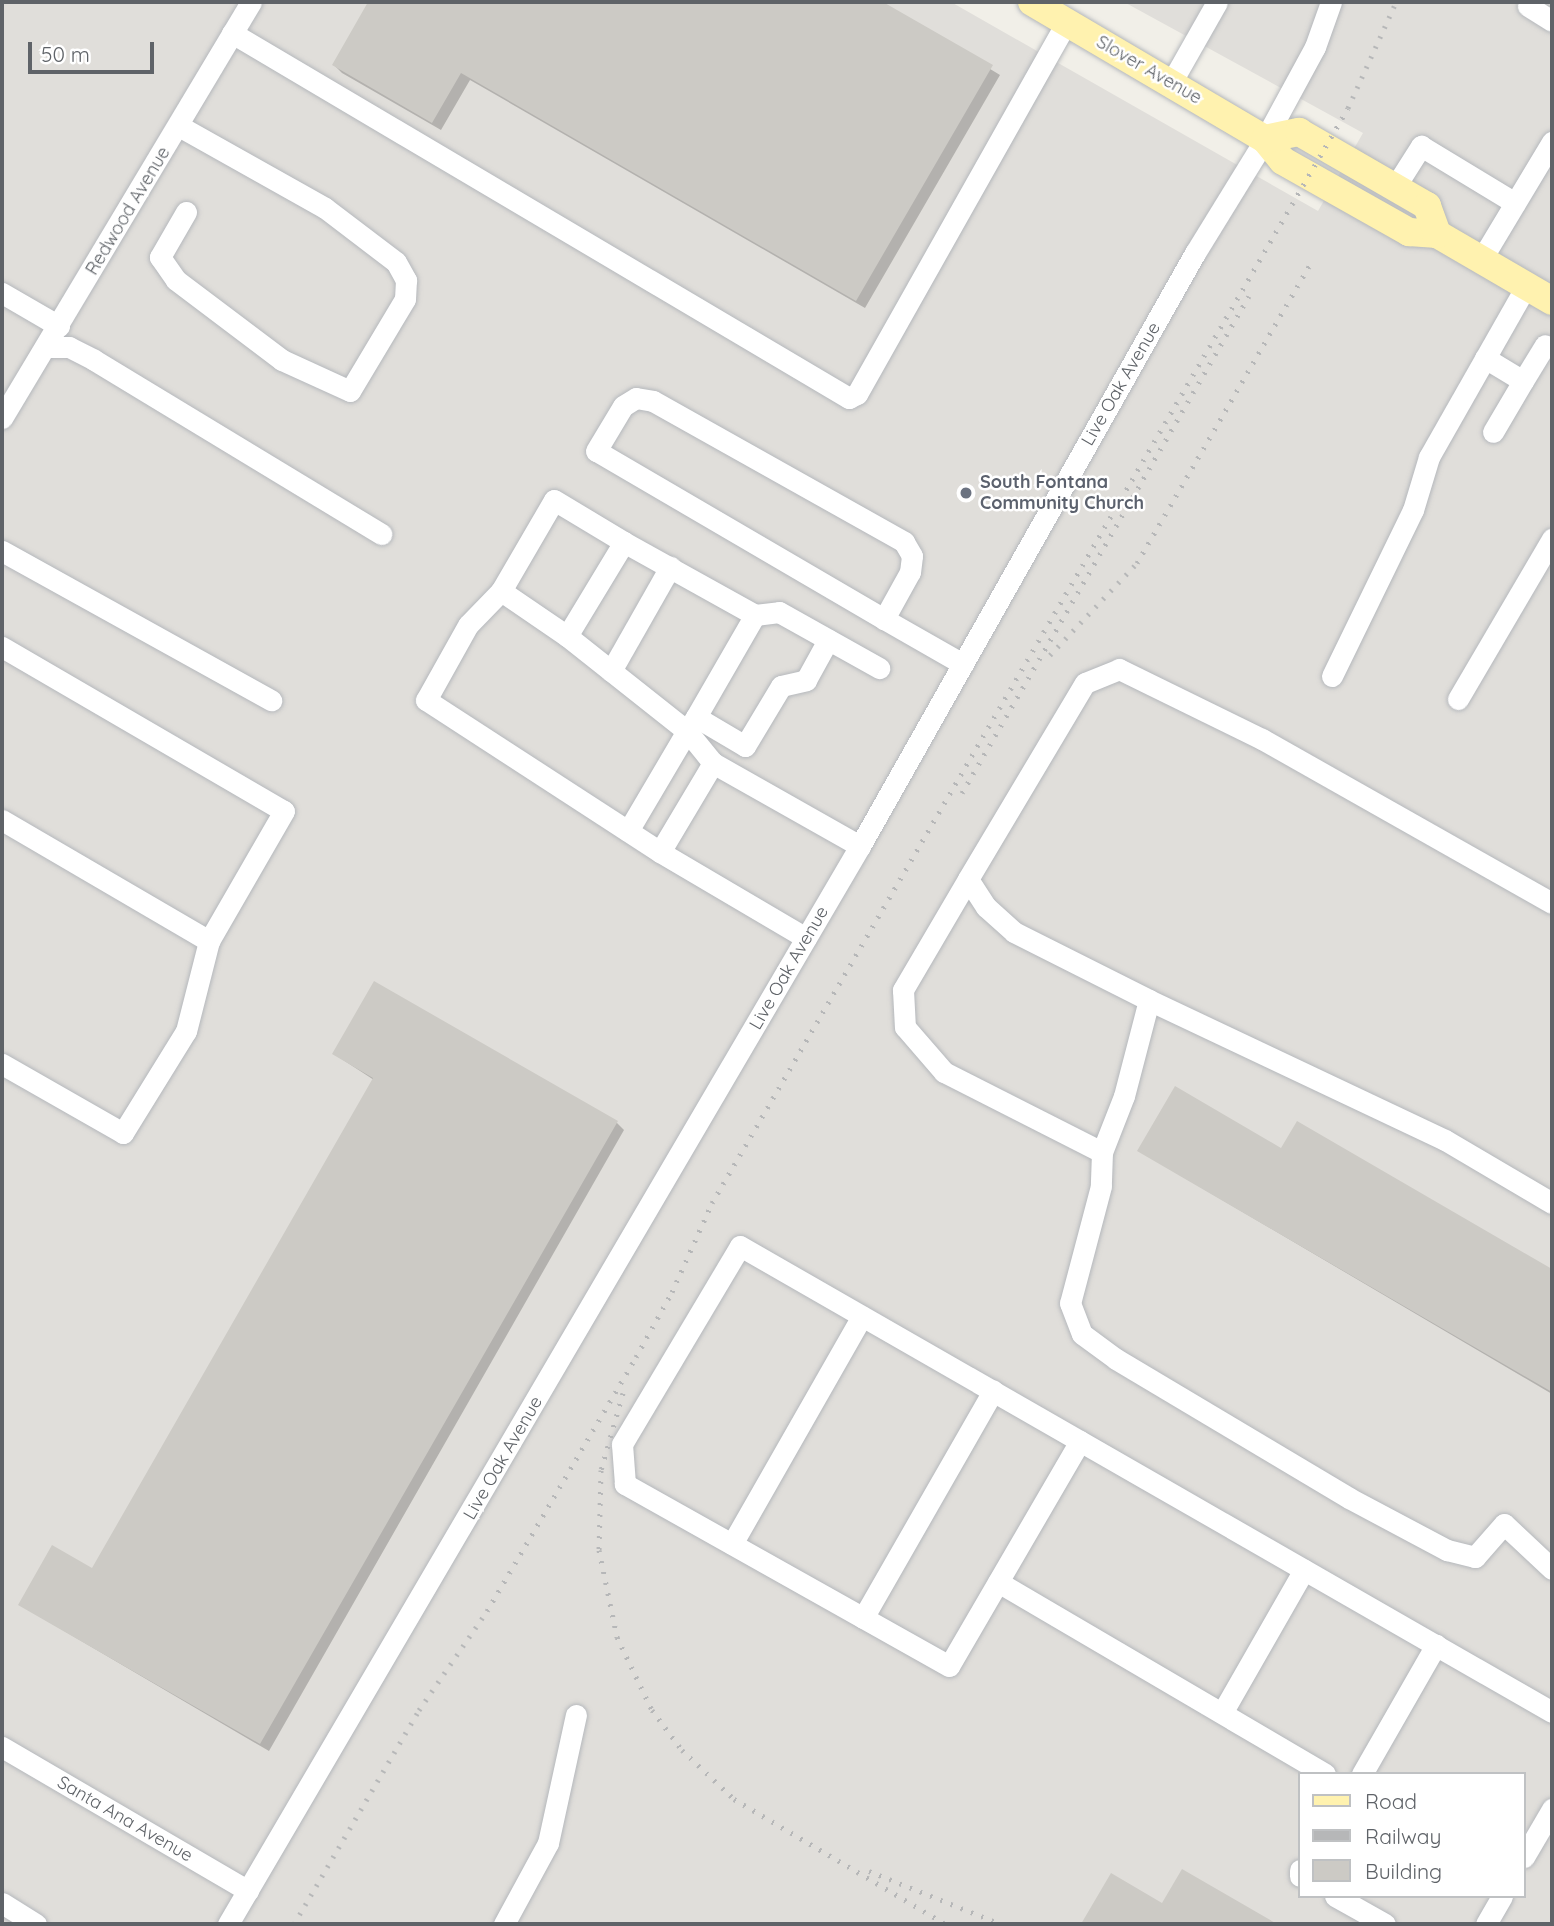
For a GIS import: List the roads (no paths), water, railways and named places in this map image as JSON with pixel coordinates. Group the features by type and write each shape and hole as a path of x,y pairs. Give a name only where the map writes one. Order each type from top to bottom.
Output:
{"main road":[{"name":"Slover Avenue","path":"1032,2 1265,139 1283,161 1401,228 1437,234 1552,301"},
{"path":"1265,139 1299,132 1427,206 1437,234"}],"street":[{"name":"Redwood Avenue","path":"2,418 251,2"},
{"path":"1171,83 1217,2"},
{"name":"Live Oak Avenue","path":"229,1924 860,846 1195,253 1265,139 1315,47 1331,2"},
{"path":"1528,6 1552,21"},
{"path":"232,33 849,398 857,394 1067,22"},
{"path":"179,126 325,208 396,262 406,280 405,299 350,391 282,360 176,280 160,257 186,212"},
{"path":"1480,260 1552,142"},
{"path":"1395,187 1421,146 1515,203"},
{"path":"1332,676 1413,510 1429,457 1526,286"},
{"path":"2,293 59,326"},
{"path":"1493,432 1545,345"},
{"path":"46,347 69,347 94,360 381,534"},
{"path":"1485,358 1523,381"},
{"path":"884,619 911,572 912,556 904,542 653,401 636,398 622,405 596,452 884,619 963,664"},
{"path":"806,939 660,852 426,700 468,625 501,590 554,500 755,615 779,612 879,668"},
{"path":"1458,699 1552,539"},
{"path":"567,636 624,541"},
{"path":"2,551 271,700"},
{"path":"611,671 670,567"},
{"path":"501,590 611,671 691,724 745,746 780,686 806,680 828,640"},
{"path":"628,831 755,615"},
{"path":"2,648 284,811 209,941 186,1031 122,1133 2,1065"},
{"path":"1102,1152 944,1072 905,1027 903,990 1085,683 1119,669 1262,739 1552,903"},
{"path":"691,724 713,763 860,846"},
{"path":"660,852 713,763"},
{"path":"2,820 209,941"},
{"path":"968,879 986,907 1014,932 1149,1000 1445,1140 1552,1203"},
{"path":"1149,1000 1124,1097 1102,1152 1101,1186 1070,1303 1082,1334 1175,1398 1447,1550 1475,1557 1504,1524 1552,1569"},
{"path":"1080,1441 949,1666 625,1483 622,1444 740,1246 1080,1441 1436,1646 1552,1712"},
{"path":"732,1544 862,1316"},
{"path":"863,1618 992,1391"},
{"path":"1222,1713 1304,1570"},
{"path":"998,1582 1322,1772"},
{"path":"1363,1772 1436,1646"},
{"path":"505,1924 548,1843 576,1715"},
{"name":"Santa Ana Avenue","path":"2,1747 248,1891"},
{"path":"1526,1854 1552,1809"},
{"path":"1338,1898 1384,1924"},
{"path":"1486,1924 1501,1898"},
{"path":"2,1903 36,1924"}],"railway":[{"path":"294,1924 419,1710 487,1611 636,1357 672,1292 712,1203 1348,108 1396,2"},
{"path":"1050,655 1137,563 1310,264"},
{"path":"962,793 1249,296"},
{"path":"623,1393 601,1470 599,1550 617,1637 652,1710 682,1750 734,1799 945,1924"},
{"path":"869,1871 1001,1924"}],"place":[{"name":"South Fontana Community Church","path":"966,493"}]}
